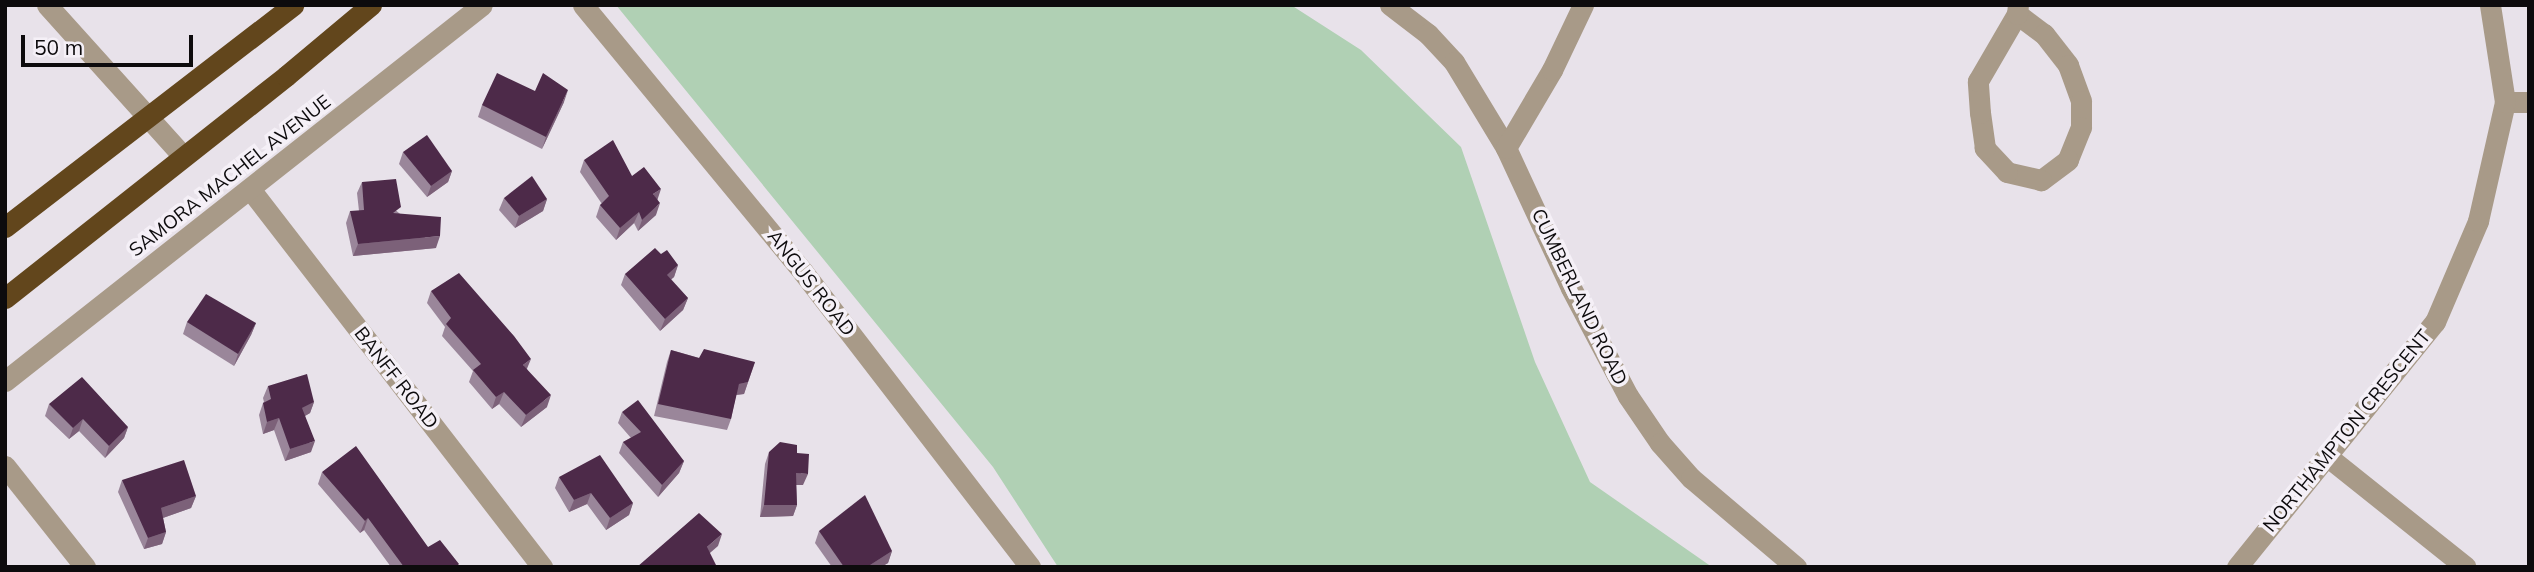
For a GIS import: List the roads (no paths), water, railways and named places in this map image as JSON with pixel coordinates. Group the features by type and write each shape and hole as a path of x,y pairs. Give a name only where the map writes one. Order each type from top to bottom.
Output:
{"highway":[{"path":"5,227 293,5"},
{"path":"5,298 286,76 371,5"}],"street":[{"path":"47,5 183,156"},
{"name":"SAMORA MACHEL AVENUE","path":"5,382 482,5"},
{"name":"ANGUS ROAD","path":"583,5 803,272 1030,567"},
{"name":"CUMBERLAND ROAD","path":"1390,5 1428,34 1454,62 1506,148 1571,288 1628,396 1660,443 1700,486 1796,567"},
{"path":"1506,148 1552,69 1583,5"},
{"name":"NORTHAMPTON CRESCENT","path":"2237,567 2435,322 2478,221 2505,102 2490,5"},
{"path":"2018,10 2044,34 2068,65 2081,101 2081,127 2068,160 2042,180 2007,172 1985,148 1978,81 2018,10"},
{"path":"2505,102 2529,102"},
{"name":"BANFF ROAD","path":"250,189 542,567"},
{"path":"2328,457 2466,567"},
{"path":"5,466 85,567"}]}
